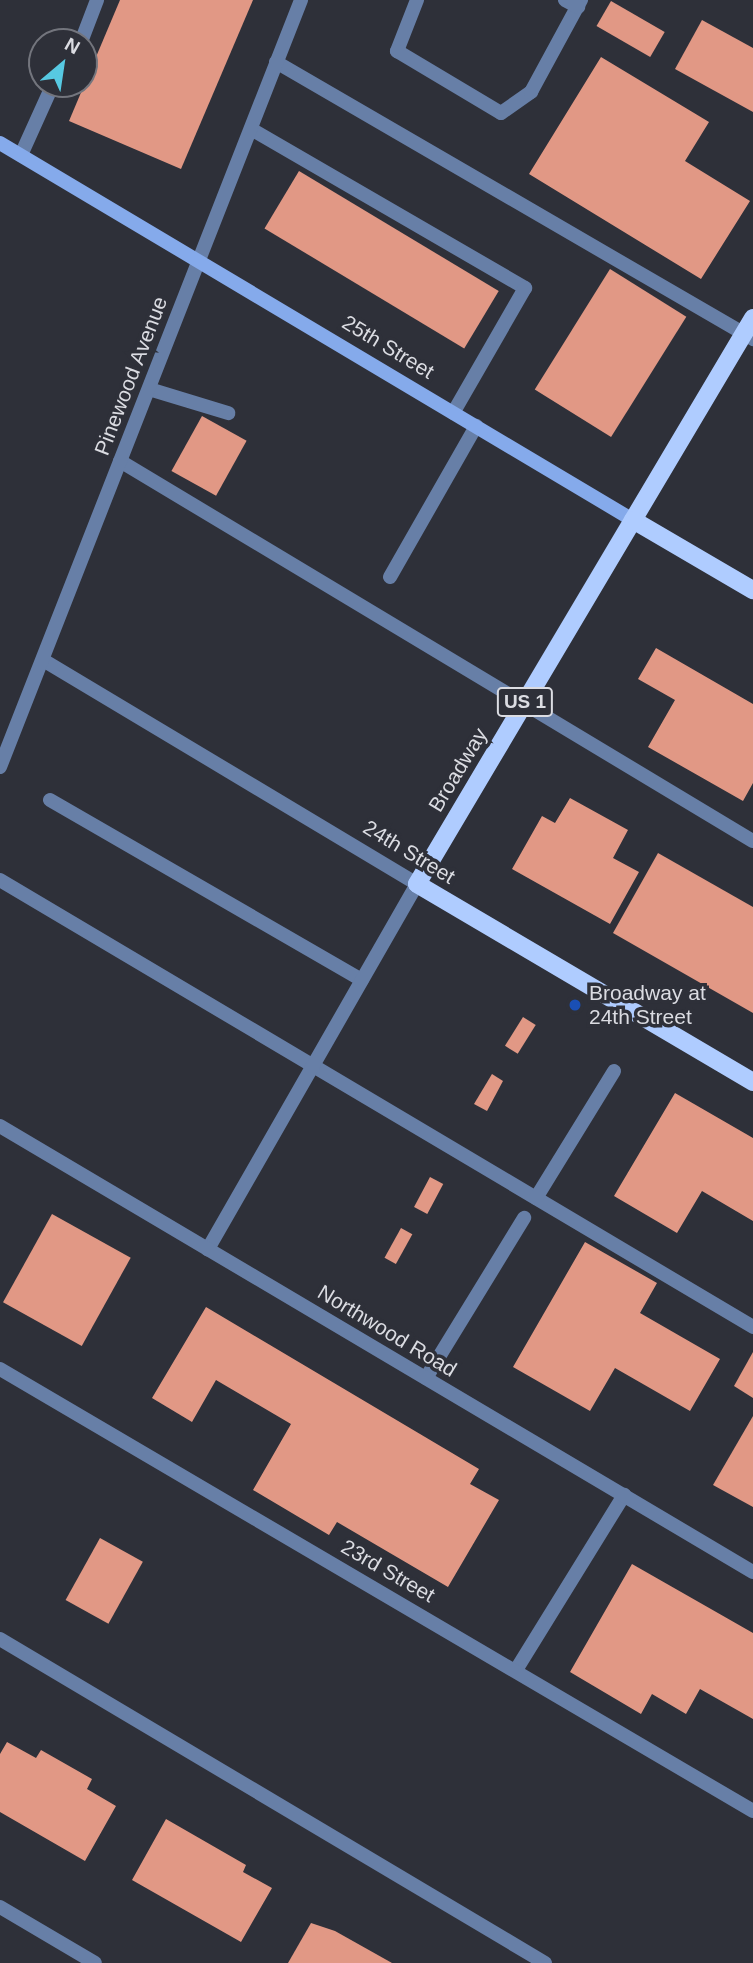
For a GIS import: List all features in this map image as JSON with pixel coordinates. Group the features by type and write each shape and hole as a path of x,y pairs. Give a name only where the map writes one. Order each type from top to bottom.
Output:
{"main road":[{"name":"25th Street","path":"0,143 753,590"},
{"name":"Broadway","path":"417,884 633,520 750,330"},
{"name":"24th Street","path":"417,884 753,1082"}],"street":[{"path":"86,28 97,0"},
{"name":"Pinewood Avenue","path":"0,767 301,0"},
{"path":"417,0 397,51 501,113 531,92 575,2"},
{"path":"276,62 750,330"},
{"path":"21,155 47,98"},
{"path":"251,129 525,288 453,413"},
{"path":"149,389 228,413"},
{"path":"390,577 476,426"},
{"path":"120,461 522,706 753,841"},
{"name":"24th Street","path":"43,660 417,884"},
{"path":"50,800 362,979"},
{"path":"0,880 753,1327"},
{"name":"Broadway","path":"208,1249 417,884"},
{"path":"536,1198 614,1071"},
{"name":"Northwood Road","path":"0,1126 753,1572"},
{"path":"426,1378 524,1218"},
{"name":"23rd Street","path":"0,1369 753,1811"},
{"path":"516,1670 624,1495"},
{"path":"0,1639 545,1963"},
{"path":"0,1907 95,1963"}],"building":[{"path":"120,0 253,0 181,169 69,121 79,98 98,98 98,52"},
{"path":"611,1 665,32 650,57 596,26"},
{"path":"702,20 753,48 753,112 675,69"},
{"path":"601,57 709,122 685,161 750,201 701,279 529,174"},
{"path":"299,171 499,291 464,348 264,228"},
{"path":"610,269 686,317 611,437 535,389"},
{"path":"202,416 247,441 216,496 171,471"},
{"path":"656,648 753,704 753,783 743,801 648,747 675,700 638,679"},
{"path":"570,798 628,830 613,858 639,872 610,924 512,869 542,816 555,823"},
{"path":"658,853 753,907 753,1013 613,933"},
{"path":"523,1017 536,1025 518,1054 505,1046"},
{"path":"492,1074 503,1081 487,1111 474,1104"},
{"path":"675,1093 753,1138 753,1221 702,1191 677,1233 614,1196"},
{"path":"430,1177 443,1184 427,1214 414,1207"},
{"path":"52,1214 131,1258 82,1346 3,1302"},
{"path":"401,1228 412,1234 396,1264 385,1258"},
{"path":"585,1242 657,1283 640,1313 720,1359 690,1411 615,1368 590,1411 513,1367"},
{"path":"206,1307 479,1469 470,1484 499,1500 448,1587 337,1522 329,1535 253,1490 291,1424 216,1380 192,1422 152,1398"},
{"path":"753,1352 753,1398 734,1386"},
{"path":"753,1416 753,1507 713,1485"},
{"path":"100,1538 143,1562 108,1624 66,1600"},
{"path":"632,1564 753,1633 753,1719 700,1689 686,1714 652,1694 641,1714 570,1672"},
{"path":"7,1742 36,1758 41,1750 92,1779 87,1789 116,1806 85,1861 0,1812 0,1754"},
{"path":"166,1819 246,1865 243,1872 272,1888 241,1942 132,1880"},
{"path":"311,1923 335,1931 392,1963 288,1963"}],"place":[{"name":"Broadway at 24th Street","path":"575,1005"}]}
